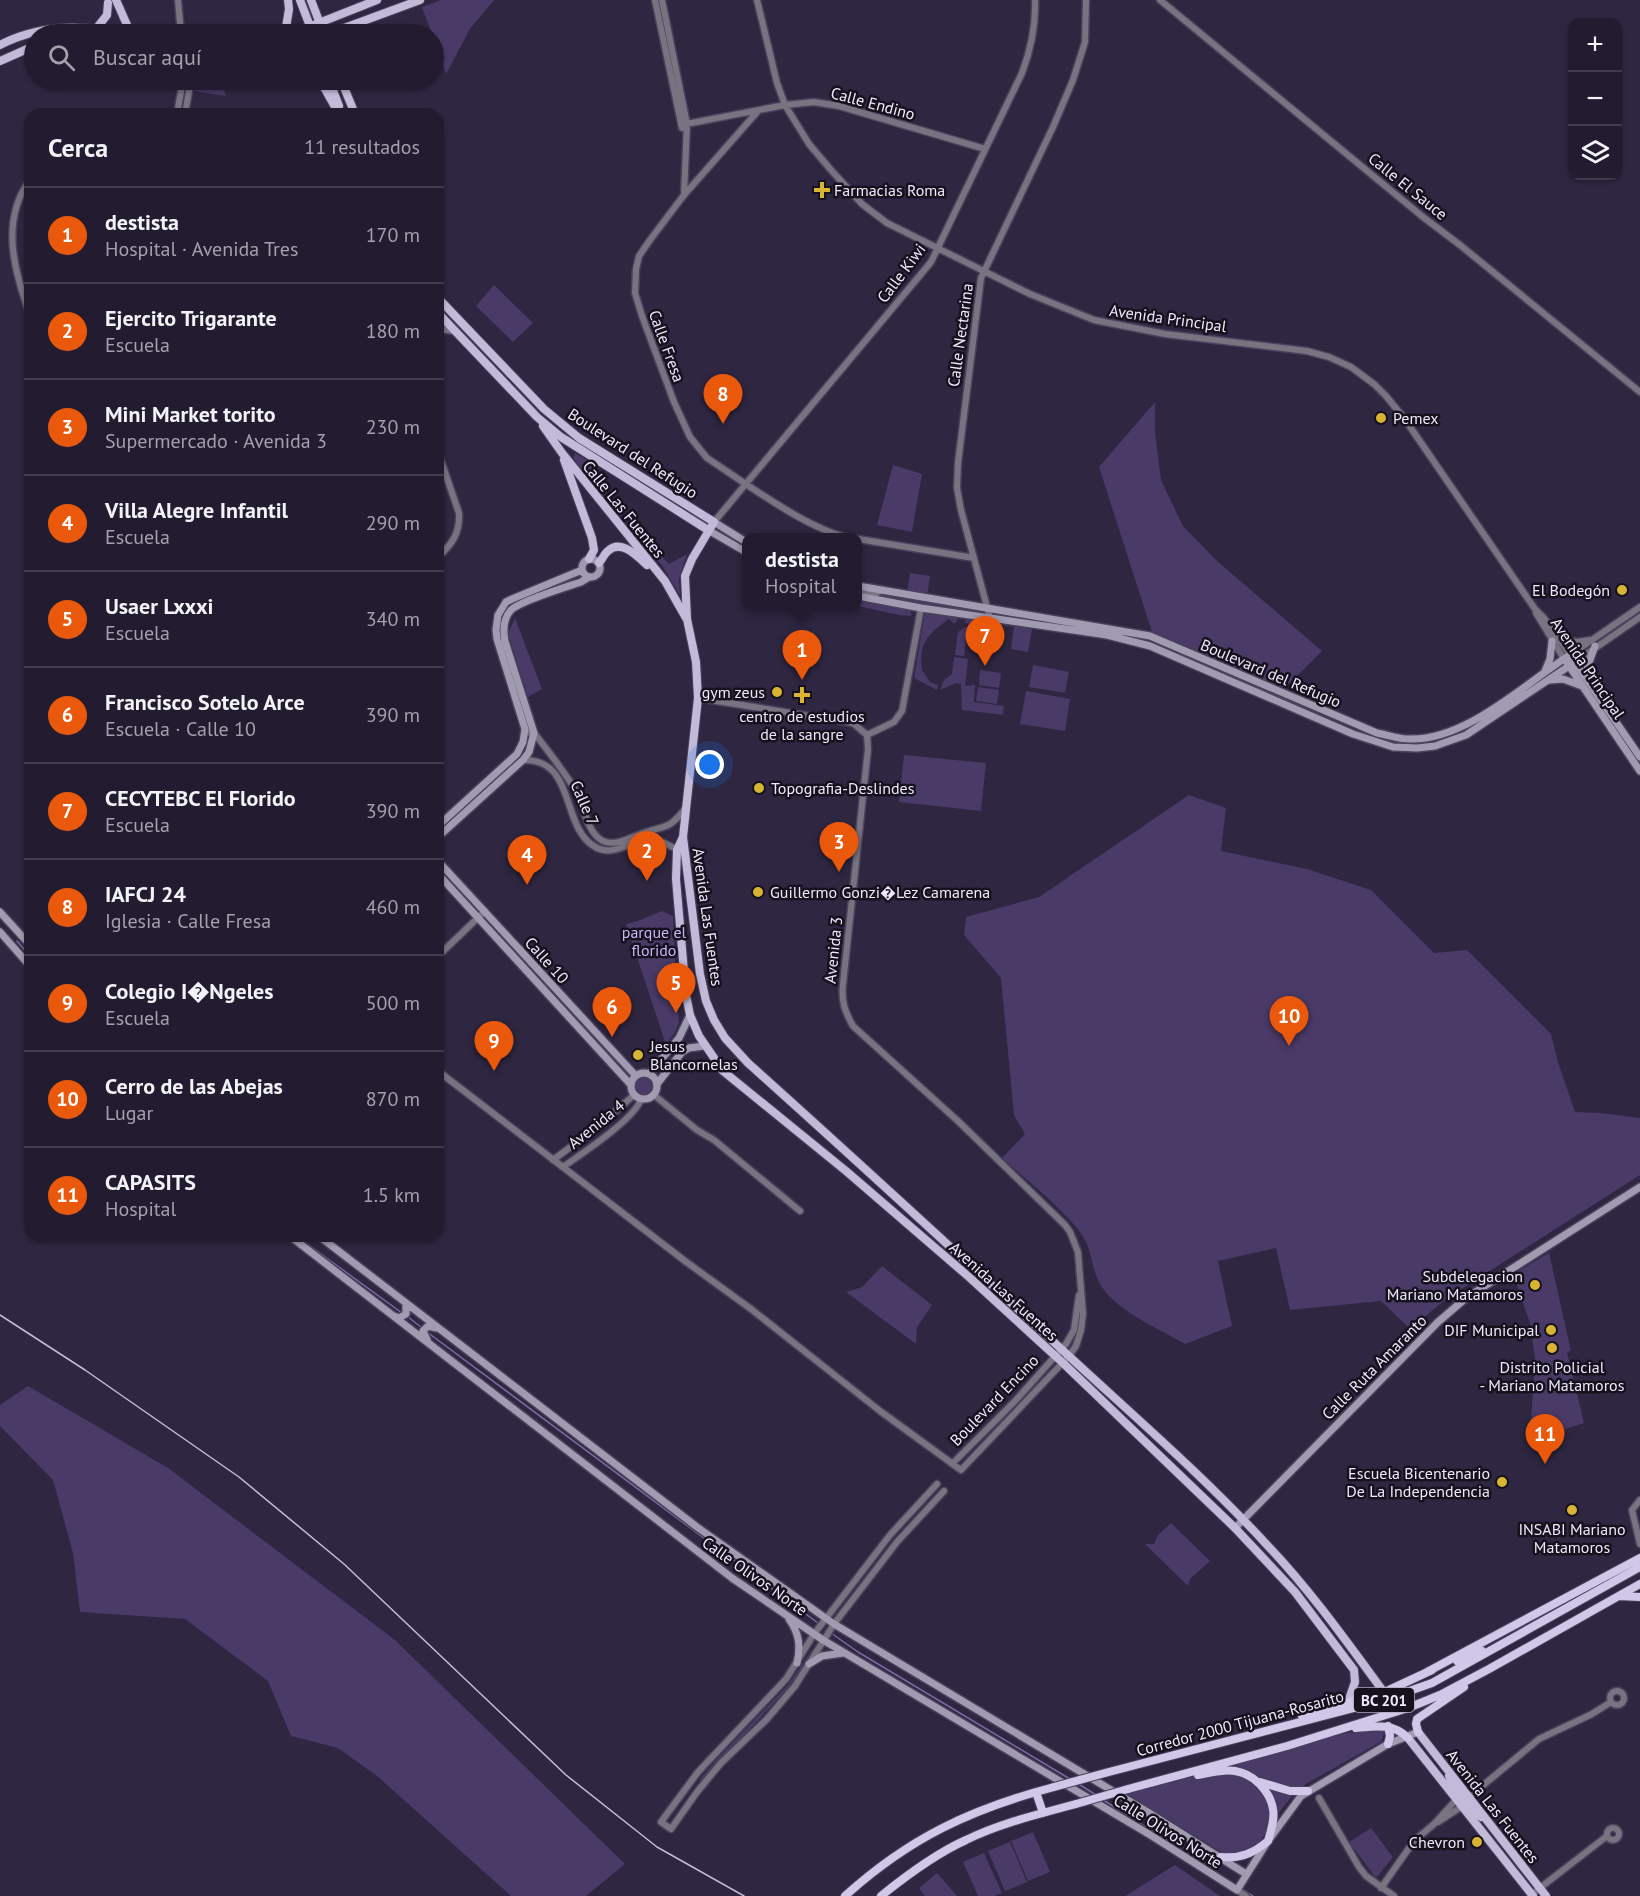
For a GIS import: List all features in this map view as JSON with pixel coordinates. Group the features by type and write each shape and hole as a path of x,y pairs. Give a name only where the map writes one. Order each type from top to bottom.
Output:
{"highway":[{"path":"1281,1726 1312,1712 1400,1686 1640,1558"},
{"name":"Corredor 2000 Tijuana-Rosarito","path":"845,1896 910,1845 941,1828 991,1806 1105,1773 1413,1691 1432,1683 1640,1567"},
{"name":"Corredor 2000 Tijuana-Rosarito","path":"880,1896 954,1845 983,1832 1335,1731 1408,1708 1440,1695 1640,1584"},
{"path":"1618,1596 1640,1597"},
{"path":"1427,1672 1506,1642"},
{"path":"1418,1732 1416,1724 1420,1716 1495,1666"},
{"path":"1335,1731 1377,1725 1388,1726 1399,1730 1408,1738"},
{"path":"1388,1726 1390,1736 1388,1744"},
{"path":"1152,1783 1223,1771 1241,1773 1255,1781 1267,1792 1274,1816 1268,1841 1246,1856 1221,1857"},
{"path":"1255,1781 1290,1791 1308,1791"},
{"path":"1036,1792 1043,1813"}],"main road":[{"path":"287,24 288,0"},
{"path":"300,0 309,24"},
{"path":"311,0 320,23 377,0"},
{"path":"354,24 420,0"},
{"path":"100,24 107,15 110,1"},
{"path":"110,1 125,24"},
{"path":"0,45 24,36"},
{"path":"0,61 24,50"},
{"path":"326,90 336,108"},
{"path":"332,90 338,108"},
{"path":"345,90 353,108"},
{"name":"Boulevard del Refugio","path":"444,304 544,409 579,438 742,539"},
{"name":"Boulevard del Refugio","path":"444,319 537,417 561,437 708,530"},
{"name":"Calle Las Fuentes","path":"537,417 562,453 665,581 687,619"},
{"path":"562,453 592,538 594,550 583,564 582,570"},
{"path":"619,475 652,484"},
{"path":"685,809 698,698 696,662 687,619 685,576 692,559 714,522"},
{"path":"708,530 742,549"},
{"path":"582,570 589,577 598,574 599,563 607,551 622,548 632,551 665,581"},
{"path":"589,559 594,559 599,563"},
{"path":"444,821 517,754 523,742 525,732 496,630 501,609 512,598 582,570"},
{"name":"Calle 7","path":"534,733 503,634 505,620 516,607 589,577"},
{"name":"Boulevard del Refugio","path":"862,589 1150,636 1377,733 1409,739 1438,736 1468,724 1567,657"},
{"path":"862,597 921,608 1107,635 1150,646 1353,734 1393,747 1435,746 1467,735 1572,664"},
{"path":"1543,673 1555,640"},
{"path":"1586,676 1593,643"},
{"name":"Avenida Principal","path":"1567,657 1582,686 1635,754"},
{"name":"Avenida Principal","path":"1572,664 1586,676 1635,754 1640,771"},
{"path":"1550,680 1563,679 1582,686"},
{"path":"444,832 523,760 529,752 534,733"},
{"name":"Avenida Las Fuentes","path":"685,809 676,879 682,963 690,1016 704,1046 723,1071 861,1184 1058,1352 1069,1356 1270,1547 1383,1691"},
{"name":"Avenida Las Fuentes","path":"681,850 706,1001 725,1038 1058,1352 1063,1363 1235,1528 1294,1592 1354,1670 1355,1682 1348,1702"},
{"name":"Calle 10","path":"444,867 636,1076"},
{"name":"Calle 10","path":"444,880 631,1085"},
{"path":"0,912 24,938"},
{"path":"0,932 24,959"},
{"path":"649,1074 679,1038 690,1016"},
{"path":"657,1084 649,1074 642,1073 636,1076 631,1085 634,1095 641,1099 650,1098 654,1095 657,1084 682,1052 689,1048 704,1046"},
{"name":"Calle Ruta Amaranto","path":"1235,1528 1423,1337 1466,1298 1640,1187"},
{"name":"Calle Olivos Norte","path":"298,1242 732,1578 823,1640 1238,1889"},
{"name":"Calle Olivos Norte","path":"326,1242 406,1306 697,1527 825,1619 1221,1857 1245,1876"},
{"path":"396,1317 406,1314 406,1306"},
{"path":"427,1341 423,1331 425,1328 435,1328"},
{"path":"786,1615 795,1629 798,1640 797,1663"},
{"path":"809,1664 822,1656 845,1653"},
{"path":"1238,1889 1297,1800 1308,1791 1388,1744 1408,1738 1418,1732"},
{"name":"Avenida Las Fuentes","path":"1418,1732 1546,1896"},
{"name":"Avenida Las Fuentes","path":"1408,1738 1532,1895"},
{"path":"1443,1764 1459,1802 1489,1824"}],"street":[{"path":"178,0 181,24"},
{"path":"655,0 684,125"},
{"path":"662,0 679,78 685,136 684,195"},
{"name":"Avenida Principal","path":"757,0 777,83 785,105 809,144 868,211 898,230 984,272 1066,310 1095,320 1165,334 1307,351 1329,357 1351,367 1374,384 1404,418 1567,657"},
{"name":"Calle Kiwi","path":"714,522 931,262 1022,73 1031,48 1036,21 1035,0"},
{"name":"Calle Nectarina","path":"990,618 957,488 958,463 981,278 1073,80 1084,42 1086,0"},
{"name":"Calle El Sauce","path":"1160,0 1640,392"},
{"path":"178,108 181,90"},
{"path":"186,108 189,90"},
{"name":"Calle Endino","path":"684,125 785,105 814,102 839,106 985,148"},
{"name":"Calle Fresa","path":"758,111 684,195 639,256 635,293 674,402 690,437 707,458 819,527 838,533"},
{"path":"24,188 13,211 9,240 14,268 24,297"},
{"path":"444,330 456,331"},
{"path":"444,469 459,513 458,534 444,551"},
{"path":"862,539 974,558"},
{"name":"Boulevard del Refugio","path":"1572,664 1593,643 1640,607"},
{"path":"698,698 853,723 867,735 894,722 902,711 921,608"},
{"name":"Boulevard del Refugio","path":"1567,657 1640,617"},
{"path":"1555,640 1593,643"},
{"path":"525,732 534,733"},
{"name":"Calle 7","path":"534,733 577,794 590,825 598,837 606,842 619,842 646,832 666,828 672,825 685,809"},
{"name":"Avenida 3","path":"867,735 868,749 843,984 842,998 845,1012 853,1026 959,1122 1065,1225 1078,1252 1080,1292 1076,1346 1063,1363"},
{"name":"Calle 7","path":"523,760 536,760 547,764 561,781 575,821 585,837 597,848 619,849 648,839 663,841 681,850"},
{"path":"444,950 485,911"},
{"path":"444,1076 952,1463"},
{"name":"Avenida 4","path":"553,1160 596,1128 634,1095"},
{"path":"654,1095 697,1130 714,1140 800,1211"},
{"name":"Avenida 4","path":"563,1167 637,1109 641,1099"},
{"name":"Avenida 3","path":"1058,1352 1079,1325"},
{"name":"Boulevard Encino","path":"1058,1352 1016,1400 952,1463 961,1470 1063,1363"},
{"path":"937,1484 890,1535 814,1634 797,1663 775,1692 714,1754 661,1822 671,1829 721,1763 767,1719 795,1686 834,1624 897,1542 944,1491"},
{"path":"1640,1500 1632,1510 1640,1544"},
{"path":"890,1535 897,1542"},
{"path":"1470,1796 1539,1739 1592,1714 1611,1702"},
{"path":"683,1791 693,1798"},
{"path":"1319,1798 1359,1867 1366,1876 1394,1896"},
{"path":"1381,1888 1414,1841 1459,1802"},
{"path":"1532,1895 1607,1836"},
{"path":"1238,1889 1246,1896"}],"green space":[{"path":"441,0 494,0 470,29 446,74 444,24 428,24 422,7"},
{"path":"224,90 226,96 193,91"},
{"path":"494,285 533,323 513,342 476,306"},
{"path":"1155,402 1155,433 1161,480 1183,526 1217,561 1322,651 1284,689 1153,635 1099,467"},
{"path":"575,453 597,466 588,479 573,458"},
{"path":"893,465 922,474 912,532 877,525"},
{"path":"646,540 669,564 687,554 679,579 680,596 662,565 644,545"},
{"path":"910,573 930,576 927,596 907,593"},
{"path":"862,590 979,608 978,615 876,597"},
{"path":"862,602 910,610 912,616 862,607"},
{"path":"925,612 960,617 954,624 949,619 942,624 926,640 924,646 922,670 930,682 938,685 937,690 914,678"},
{"path":"515,618 542,689 528,697 508,633"},
{"path":"966,618 998,623 997,629 965,623"},
{"path":"1014,626 1032,629 1028,652 1011,649"},
{"path":"968,627 964,656 955,655 958,632"},
{"path":"954,657 968,659 965,686 975,685 974,702 1004,706 1003,715 962,710 961,684 956,683 940,690 944,680 952,674"},
{"path":"1033,665 1069,672 1065,693 1029,687"},
{"path":"980,670 1001,673 999,688 979,685"},
{"path":"978,687 999,690 997,704 976,701"},
{"path":"1026,691 1070,699 1065,731 1020,724"},
{"path":"904,755 986,763 981,811 899,802"},
{"path":"1189,795 1226,808 1221,851 1307,869 1371,890 1434,953 1467,950 1551,1034 1575,1112 1640,1118 1640,1175 1446,1299 1410,1329 1381,1301 1290,1310 1276,1248 1218,1261 1232,1326 1185,1344 1125,1310 1099,1282 1089,1248 1076,1227 1050,1200 1002,1158 1025,1134 1014,1115 1001,978 964,935 966,917 1039,897"},
{"name":"parque el florido","path":"662,911 673,916 676,979 680,1004 675,1004 675,1010 679,1016 678,1025 666,1045 626,924"},
{"path":"644,1076 651,1079 654,1086 651,1093 644,1096 637,1093 634,1086 637,1079"},
{"path":"1549,1253 1571,1351 1567,1352 1584,1423 1553,1433 1550,1431 1530,1437 1535,1358 1530,1323 1513,1274"},
{"path":"882,1266 932,1305 917,1327 916,1344 846,1292 862,1287"},
{"path":"28,1386 168,1468 395,1640 625,1864 586,1896 511,1896 377,1776 338,1748 291,1736 268,1681 185,1619 80,1612 73,1553 53,1480 0,1426 0,1405"},
{"path":"1171,1523 1210,1561 1190,1579 1188,1586 1145,1544 1154,1544 1158,1535"},
{"path":"816,1644 817,1647 790,1686 700,1782 718,1758 788,1685"},
{"path":"1380,1729 1384,1731 1382,1741 1306,1784 1298,1791 1278,1814 1256,1848 1226,1855 1127,1794 1339,1734"},
{"path":"1371,1828 1393,1857 1376,1878 1349,1842"},
{"path":"1033,1832 1050,1872 1028,1881 1011,1841"},
{"path":"1010,1842 1027,1882 1005,1891 988,1851"},
{"path":"984,1853 1002,1893 994,1896 978,1896 963,1862"},
{"path":"1175,1865 1220,1896 1125,1896"},
{"path":"937,1873 957,1896 925,1896 919,1888"}],"waterway":[{"path":"17,941 24,949"},
{"path":"304,1242 402,1313"},
{"path":"408,1317 421,1327"},
{"path":"427,1332 818,1623"},
{"path":"831,1633 858,1652 1070,1779"},
{"path":"1077,1783 1096,1795"},
{"path":"1102,1799 1237,1886"},
{"path":"1241,1888 1253,1896"}],"railway":[{"path":"0,1315 85,1370 239,1477 344,1564 566,1775 657,1847 744,1896"}],"place":[{"name":"Farmacias Roma","path":"822,190"},
{"name":"Pemex","path":"1381,418"},
{"name":"IAFCJ 24","path":"723,424"},
{"name":"El Bodegón","path":"1622,590"},
{"name":"CECYTEBC El Florido","path":"985,666"},
{"name":"destista","path":"802,680"},
{"name":"gym zeus","path":"777,692"},
{"name":"centro de estudios de la sangre","path":"802,695"},
{"name":"Topografia-Deslindes","path":"759,788"},
{"name":"Mini Market torito","path":"839,872"},
{"name":"Ejercito Trigarante","path":"647,881"},
{"name":"Villa Alegre Infantil","path":"527,885"},
{"name":"Guillermo Gonzi�Lez Camarena","path":"758,892"},
{"name":"Usaer Lxxxi","path":"676,1013"},
{"name":"Francisco Sotelo Arce","path":"612,1037"},
{"name":"Cerro de las Abejas","path":"1289,1046"},
{"name":"Jesus Blancornelas","path":"638,1055"},
{"name":"Colegio I�Ngeles","path":"494,1071"},
{"name":"Subdelegacion Mariano Matamoros","path":"1535,1285"},
{"name":"DIF Municipal","path":"1551,1330"},
{"name":"Distrito Policial - Mariano Matamoros","path":"1552,1348"},
{"name":"CAPASITS","path":"1545,1464"},
{"name":"Escuela Bicentenario De La Independencia","path":"1502,1482"},
{"name":"INSABI Mariano Matamoros","path":"1572,1510"},
{"name":"Chevron","path":"1477,1842"}]}
